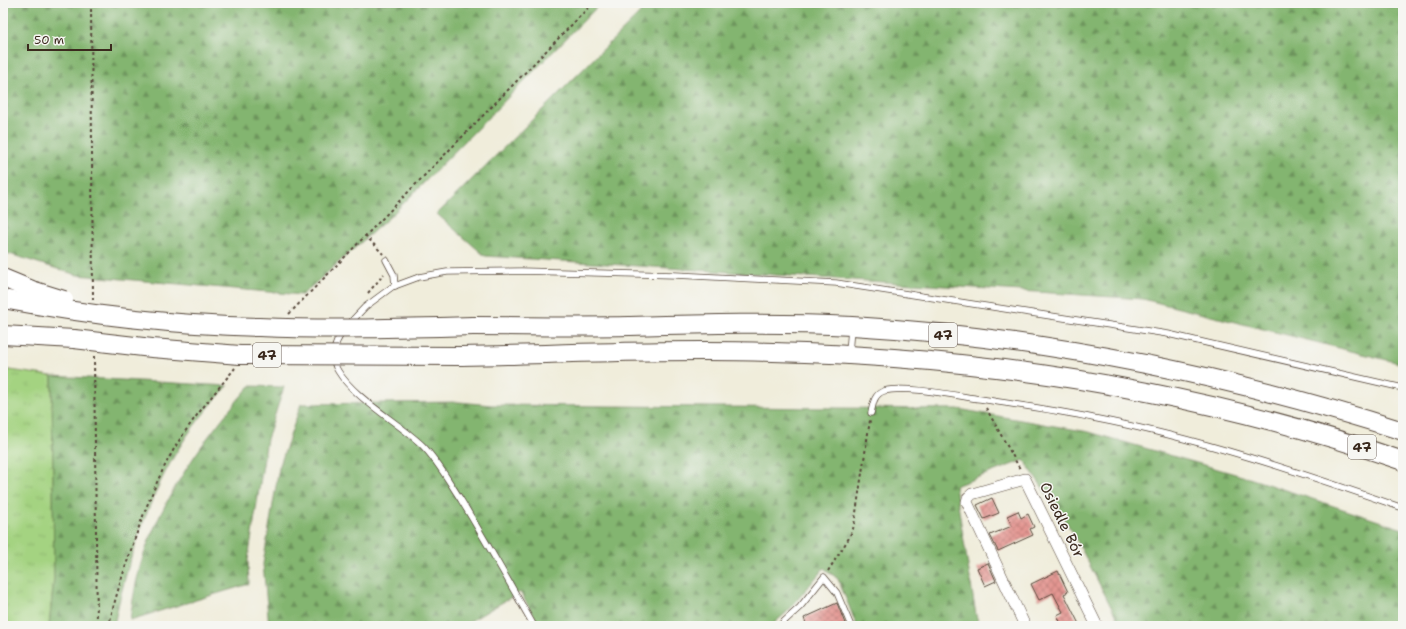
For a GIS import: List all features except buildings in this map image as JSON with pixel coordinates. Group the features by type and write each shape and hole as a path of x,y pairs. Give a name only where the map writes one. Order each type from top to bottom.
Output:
{"main road":[{"name":"47","path":"3,278 32,290 124,317 167,322 257,327 339,329 474,326 727,324 851,326 989,340 1146,364 1300,400 1403,431"},
{"path":"3,299 65,310 124,317"},
{"name":"47","path":"10,332 152,348 240,355 461,356 757,352 849,356 969,364 1090,381 1224,408 1320,434 1403,460"}],"street":[{"name":"Osiedle Bór","path":"1025,626 968,502 968,498 972,494 1025,479 1098,626"}],"lane":[{"path":"386,260 394,275 395,286"},
{"path":"534,626 467,510 436,462 422,446 365,400 337,370 334,352 338,338 365,307 395,286 406,281 433,274 521,271 675,275 836,284 1168,334 1403,388"},
{"path":"849,356 851,326"},
{"path":"871,413 873,401 883,391 913,391 950,394 1094,418 1173,437 1272,465 1403,508"},
{"path":"779,626 800,607 824,577 837,593 851,626"}],"path":[{"path":"288,315 365,234 593,3"},
{"path":"365,234 386,260"},
{"path":"109,626 114,602 144,510 155,486 174,448 198,413 237,367"},
{"path":"980,399 992,417 1025,479"},
{"path":"824,577 843,549 854,526 871,413"}],"green space":[{"path":"5,3 601,3 394,213 302,295 77,275 3,252 3,19"},
{"path":"650,3 1403,3 1403,364 1143,299 485,256 437,214"},
{"path":"3,369 52,376 54,579 49,626 3,626"},
{"path":"52,376 228,386 187,435 165,472 155,493 131,559 114,626 49,626 54,579"},
{"path":"250,386 284,387 267,439 248,560 249,584 130,620 135,588 143,557 162,511 174,488 202,445"},
{"path":"459,402 491,405 958,409 1089,432 1249,478 1403,529 1403,626 1121,626 1072,531 1024,460 955,486 976,615 980,626 857,626 838,579 824,568 788,611 771,626 540,626 520,592 462,626 269,626 263,564 279,468 301,404"}]}
